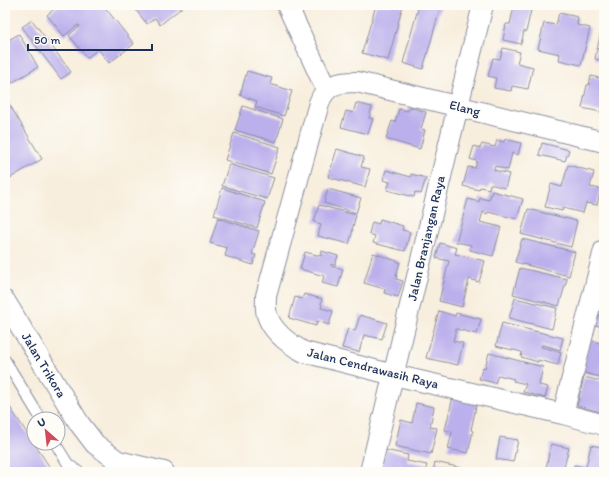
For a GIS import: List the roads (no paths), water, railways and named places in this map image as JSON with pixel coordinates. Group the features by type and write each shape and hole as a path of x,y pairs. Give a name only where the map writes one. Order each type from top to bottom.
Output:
{"street":[{"path":"287,5 326,90"},
{"name":"Jalan Branjangan Raya","path":"370,472 483,5"},
{"name":"Elang","path":"326,90 336,84 357,82 604,142"},
{"name":"Jalan Cendrawasih Raya","path":"326,90 320,103 266,296 267,314 272,325 279,334 291,345 304,352 604,425"},
{"path":"563,414 604,250"},
{"name":"Jalan Trikora","path":"5,301 79,423 95,444 118,460 164,472"}],"lane":[{"path":"5,360 36,411"},
{"path":"60,451 68,464 79,472"}]}
